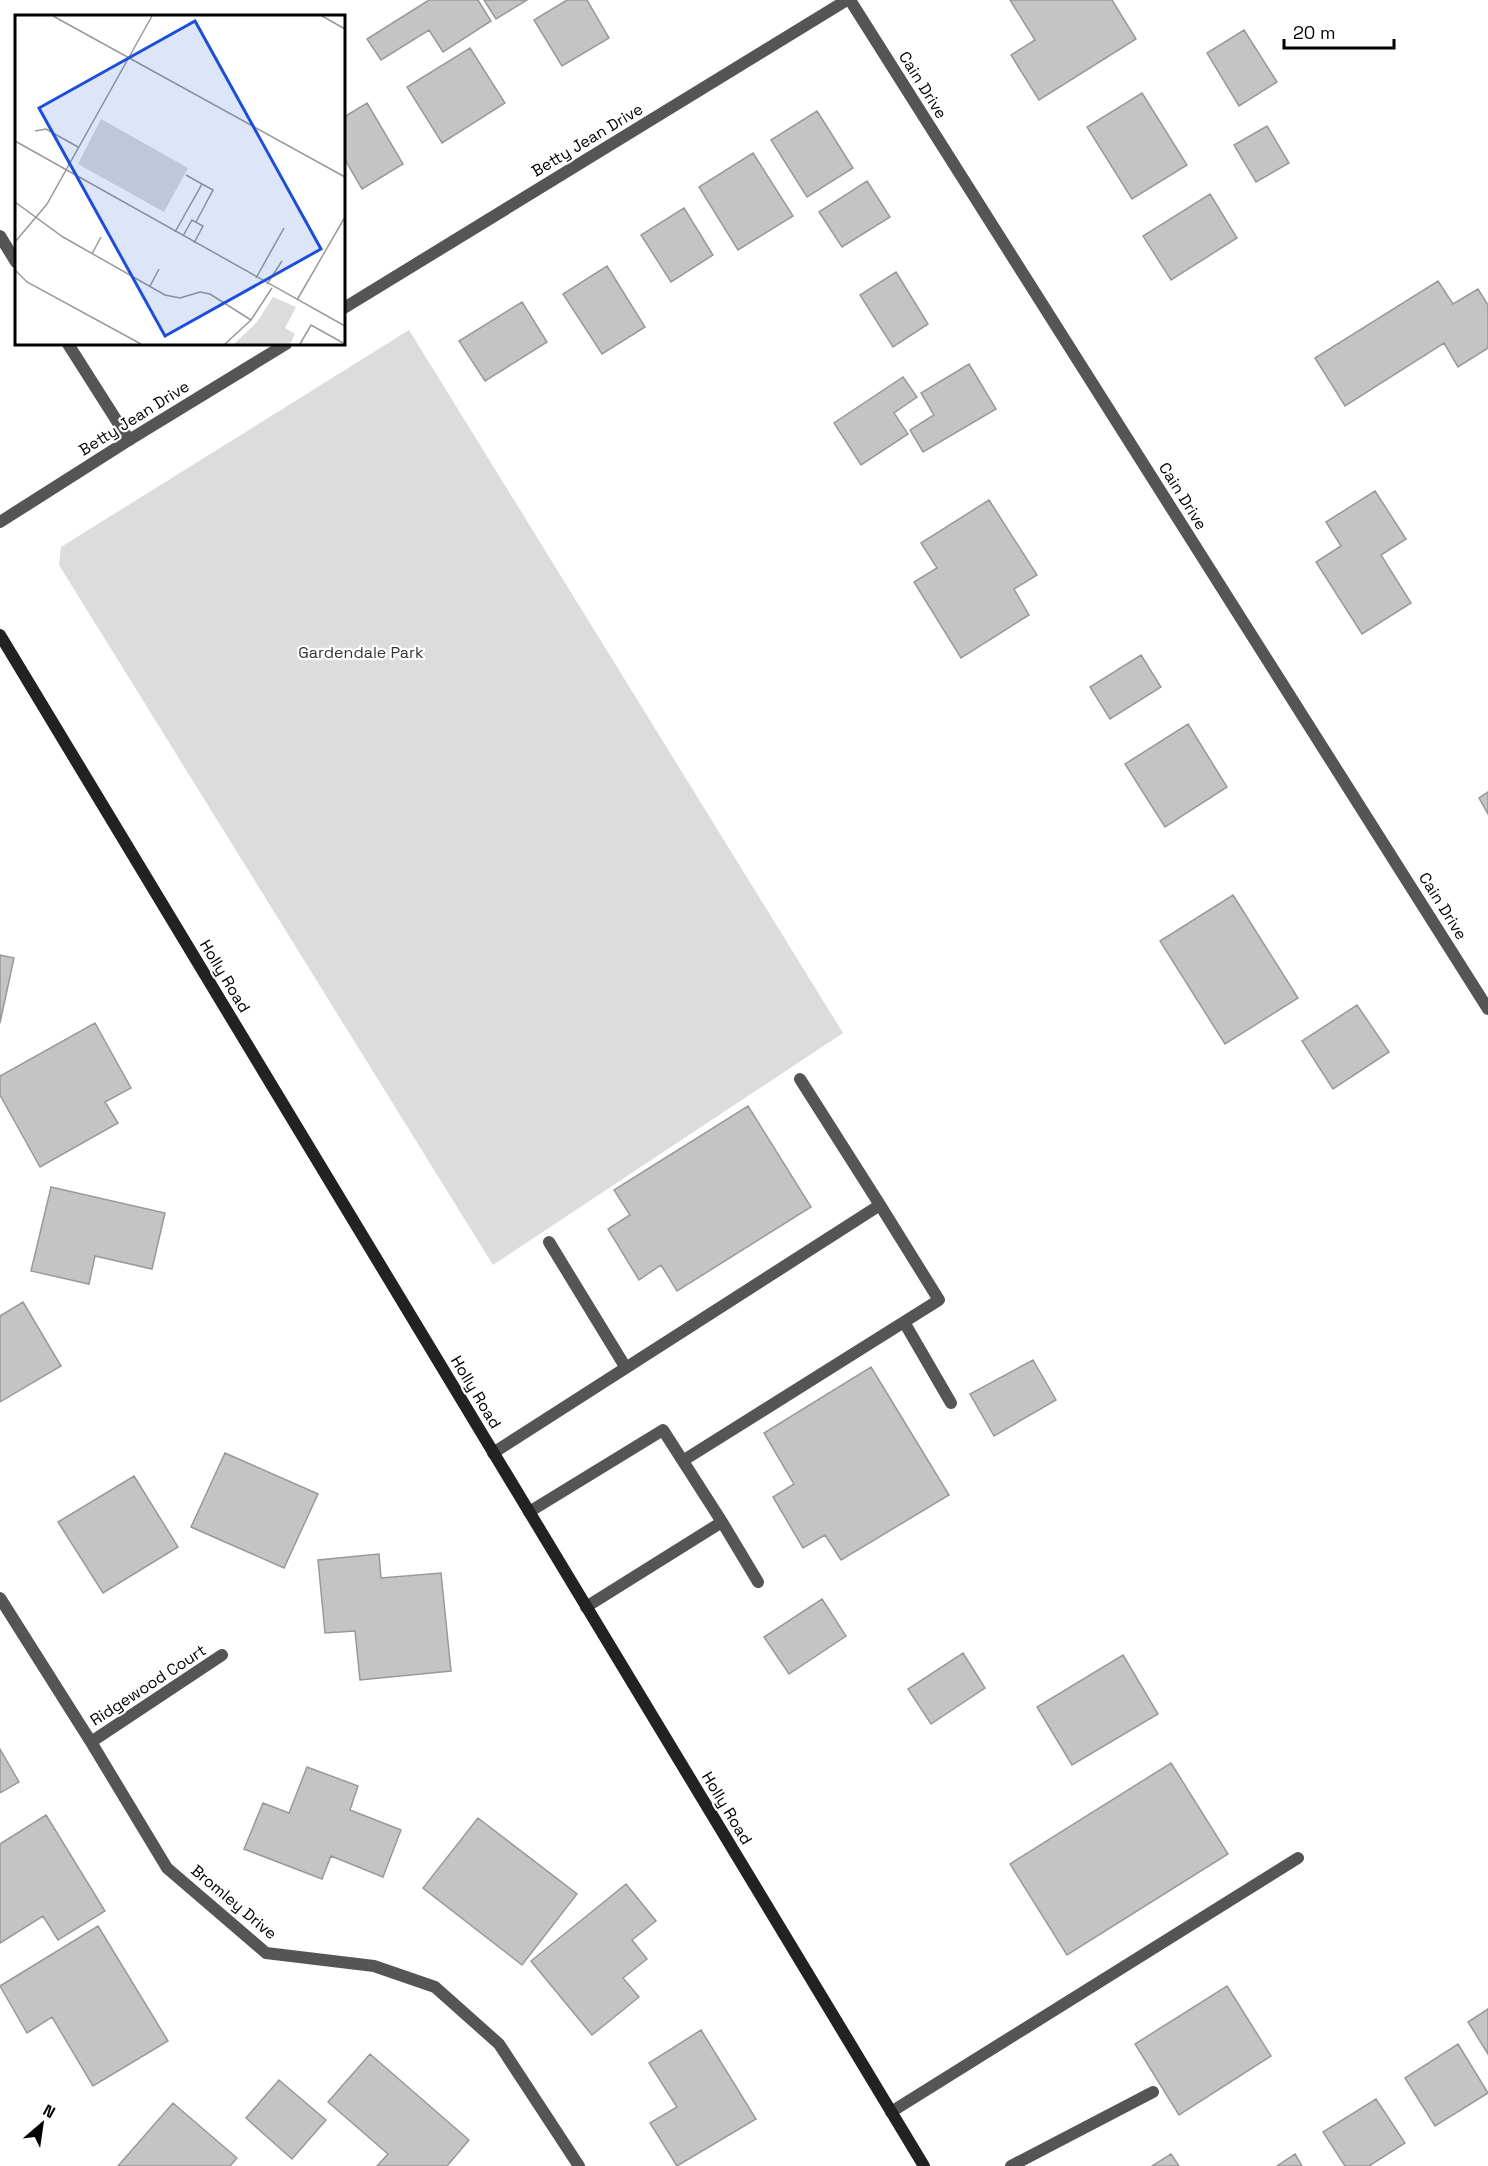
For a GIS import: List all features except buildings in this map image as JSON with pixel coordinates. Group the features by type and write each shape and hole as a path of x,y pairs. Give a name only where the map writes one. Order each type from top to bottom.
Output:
{"main road":[{"name":"Holly Road","path":"0,635 924,2166"}],"street":[{"name":"Betty Jean Drive","path":"345,307 849,0"},
{"name":"Cain Drive","path":"849,0 1488,1009"},
{"path":"0,236 15,260"},
{"path":"69,345 129,440"},
{"name":"Betty Jean Drive","path":"0,522 284,345"},
{"path":"684,1460 939,1300 800,1079"},
{"path":"493,1452 880,1205"},
{"path":"549,1242 626,1368"},
{"path":"904,1322 951,1403"},
{"path":"529,1512 663,1430 684,1460 758,1582"},
{"path":"586,1607 722,1522"},
{"name":"Bromley Drive","path":"0,1598 167,1868 266,1953 374,1966 435,1987 499,2044 579,2166"},
{"name":"Ridgewood Court","path":"91,1742 222,1655"},
{"path":"891,2112 1298,1858"},
{"path":"1011,2166 1153,2092"}],"green space":[{"name":"Gardendale Park","path":"409,330 843,1033 493,1265 59,565 61,547"}]}
